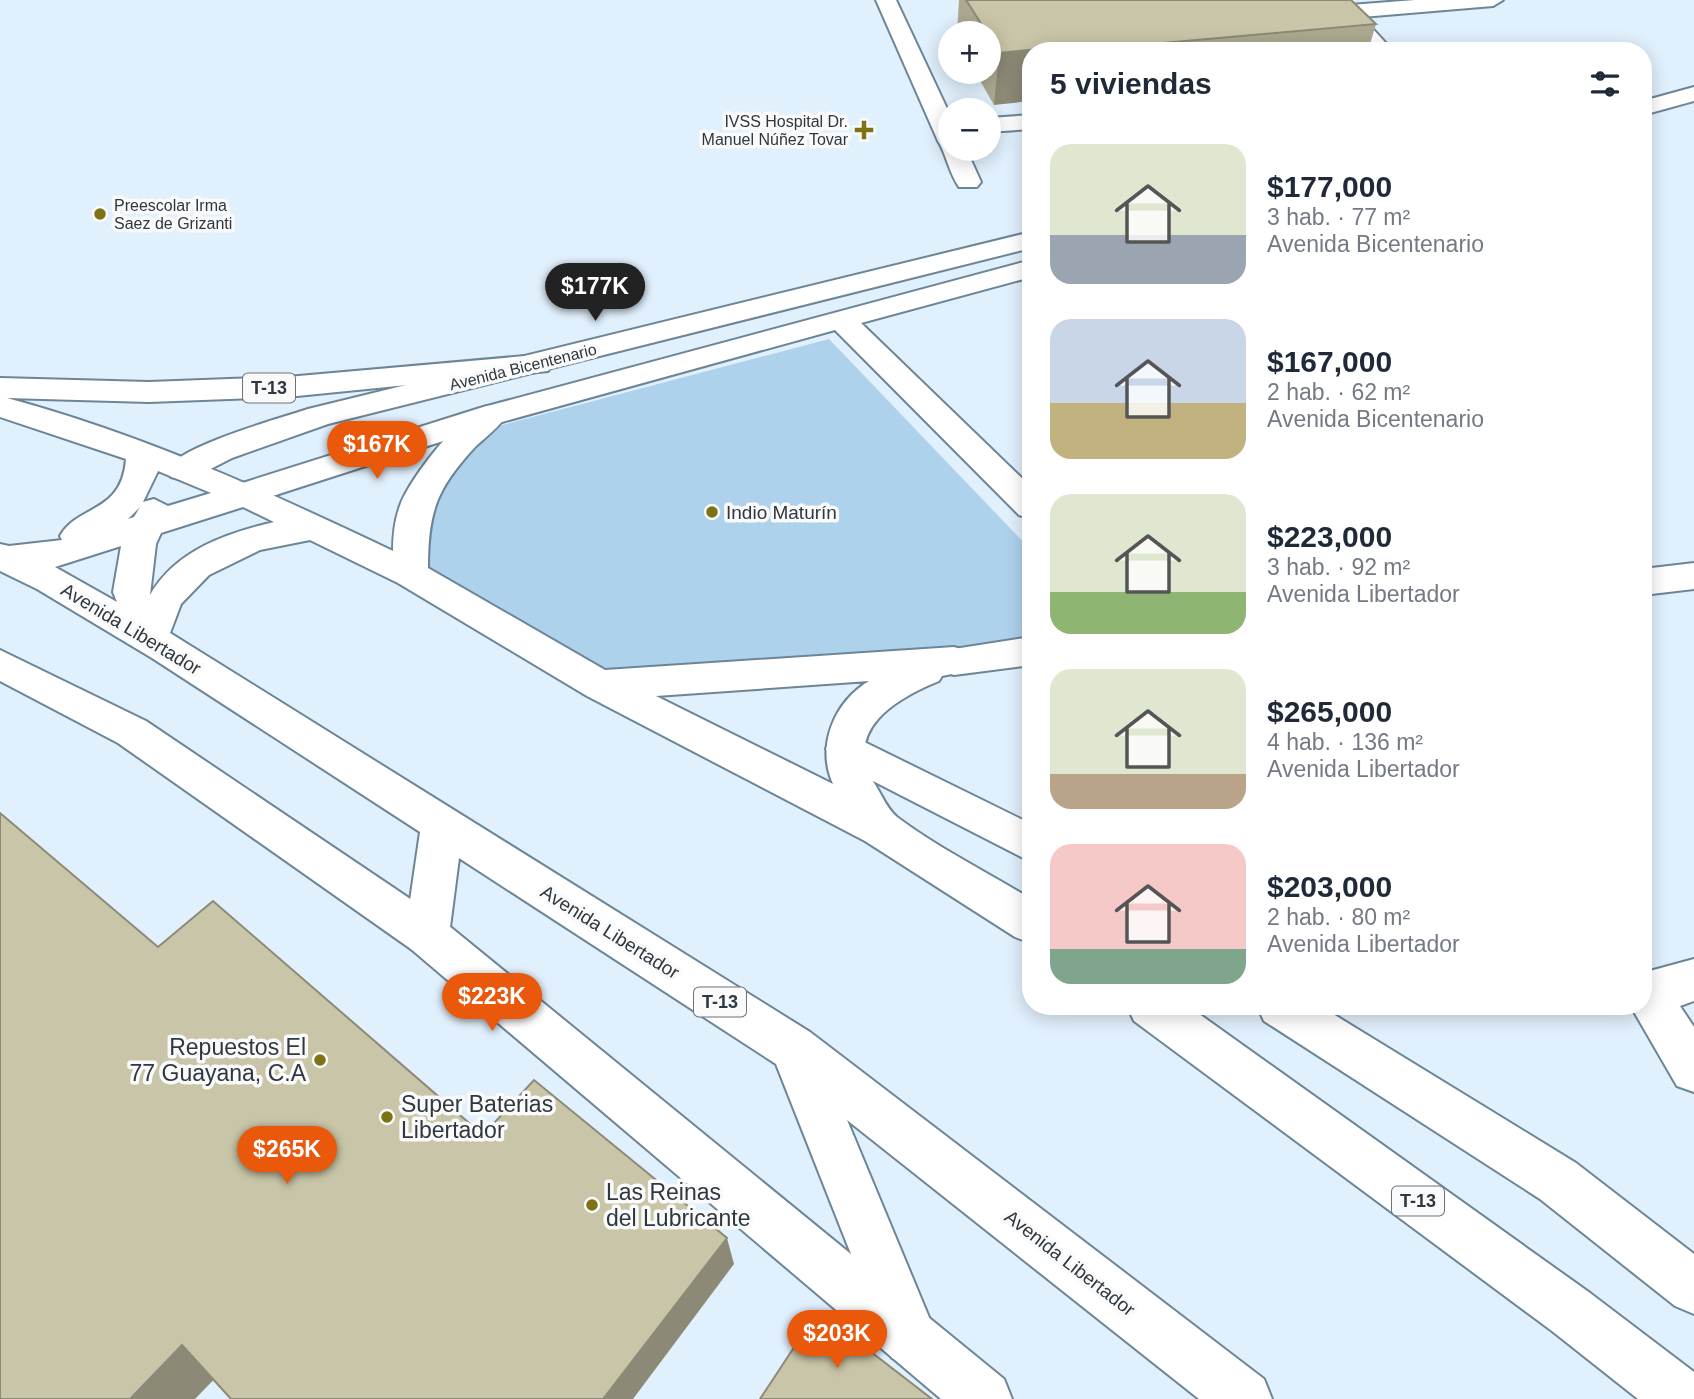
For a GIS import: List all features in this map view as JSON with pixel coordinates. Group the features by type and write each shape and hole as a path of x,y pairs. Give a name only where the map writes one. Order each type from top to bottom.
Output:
{"main road":[{"path":"886,0 938,110"},
{"path":"1339,6 1493,0"},
{"path":"1339,6 1373,42"},
{"path":"1652,85 1694,74"},
{"path":"1652,106 1694,94"},
{"path":"1001,124 1022,123"},
{"path":"960,161 968,182"},
{"name":"Avenida Bicentenario","path":"183,469 221,450 319,416 1022,242"},
{"name":"Avenida Bicentenario","path":"3,557 51,556 491,415 839,318 1022,270"},
{"path":"839,318 1022,498"},
{"name":"T-13","path":"0,388 149,392 287,387 537,364"},
{"path":"0,406 143,454 245,494 410,574 600,685 880,828 1022,917"},
{"path":"410,574 414,513 443,465 468,434 491,415"},
{"path":"3,557 74,538 111,516 128,501 137,486 144,469 143,454"},
{"path":"149,640 131,592 139,544 159,499 183,469"},
{"path":"149,640 168,595 203,563 261,535 310,527"},
{"name":"Avenida Libertador","path":"3,557 50,580 149,640 793,1048 1244,1399"},
{"path":"1652,581 1694,576"},
{"path":"600,685 954,661 1022,652"},
{"path":"880,828 849,773 846,749 853,722 869,698 900,680 954,661"},
{"path":"0,664 132,732 427,936 984,1399"},
{"path":"846,749 1022,839"},
{"path":"427,936 442,825"},
{"path":"1694,980 1662,987 1656,1010 1694,1069"},
{"name":"T-13","path":"1162,1015 1571,1312 1683,1399"},
{"path":"1293,1015 1558,1181 1694,1287"},
{"path":"793,1048 911,1339"}],"shaded area":[{"path":"829,339 1022,541 1022,649 600,685 410,574 414,513 468,434"}],"building":[{"path":"966,0 1351,0 1376,24 1174,42 1022,42 1022,51 1001,53 1001,21 979,21"},
{"path":"0,813 158,947 213,901 483,1135 534,1080 727,1238 603,1399 231,1399 182,1345 130,1399 0,1399"},
{"path":"818,1311 932,1399 760,1399"}],"place":[{"name":"IVSS Hospital Dr. Manuel Núñez Tovar","path":"864,130"},
{"name":"Preescolar Irma Saez de Grizanti","path":"100,214"},
{"name":"Indio Maturín","path":"712,512"},
{"name":"Repuestos El 77 Guayana, C.A","path":"320,1060"},
{"name":"Super Baterias Libertador","path":"387,1117"},
{"name":"Las Reinas del Lubricante","path":"592,1205"}]}
